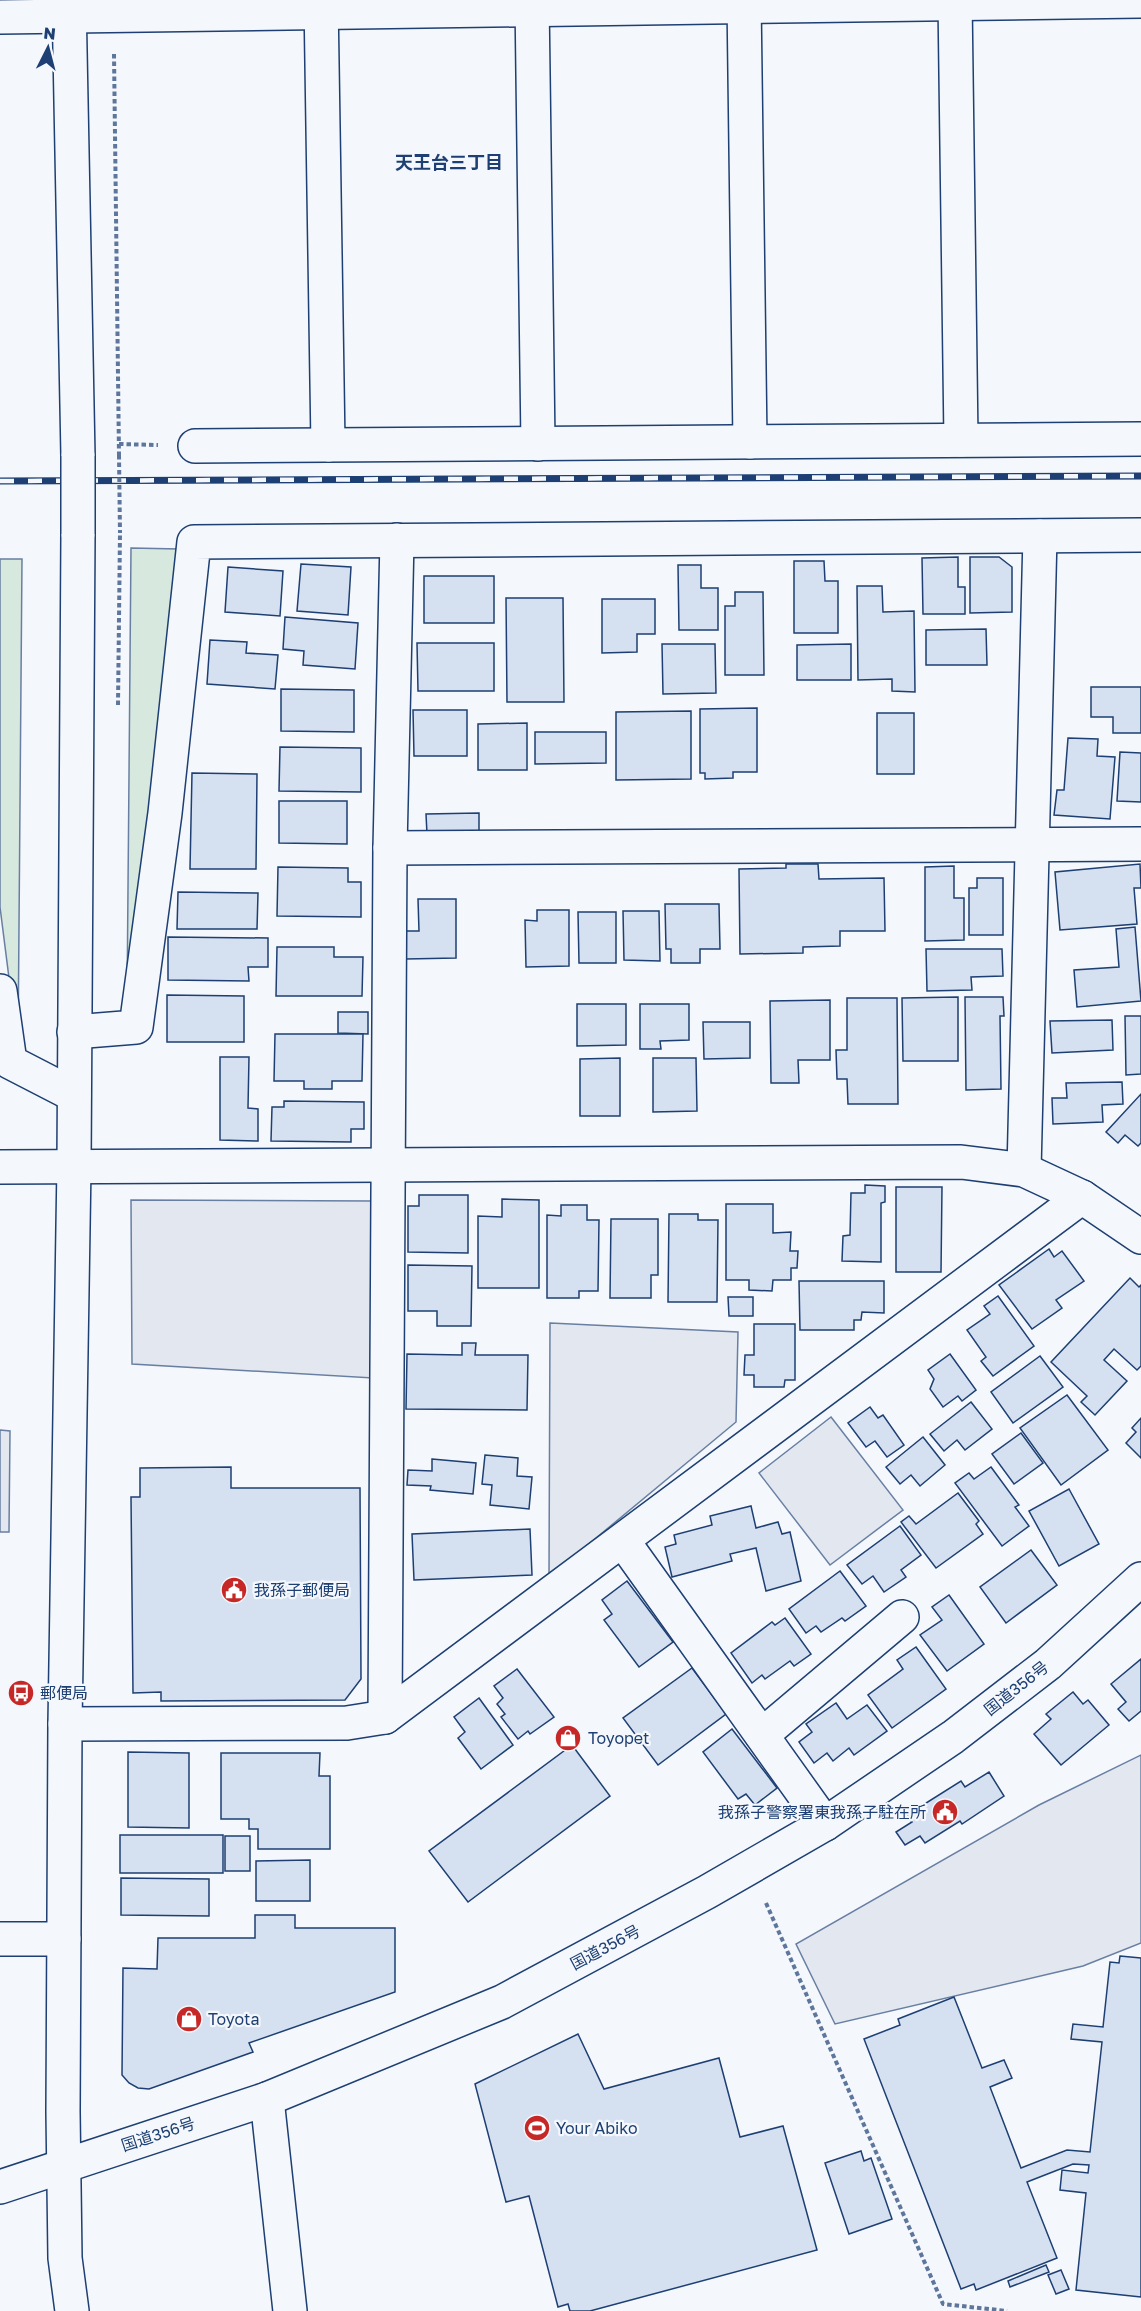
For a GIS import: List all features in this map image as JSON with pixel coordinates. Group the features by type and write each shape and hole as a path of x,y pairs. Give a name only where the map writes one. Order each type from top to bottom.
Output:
{"main road":[{"path":"0,17 69,8 114,16 321,6 1141,1"},
{"path":"955,2 961,440"},
{"path":"744,3 750,441"},
{"path":"532,5 538,444"},
{"path":"321,6 328,445"},
{"path":"69,8 78,534 74,1165 65,1724 62,2165 65,2258 72,2311"},
{"path":"195,446 1141,439"},
{"path":"74,1032 136,1028 165,813 194,542 1141,535"},
{"path":"1024,1170 1040,536"},
{"path":"385,1717 390,1165 390,848 397,540"},
{"path":"390,848 1141,844"},
{"path":"0,991 10,1062 74,1095"},
{"path":"0,1167 961,1162 1024,1170 1082,1197 1141,1237"},
{"path":"65,1724 347,1722 385,1717 1082,1197"},
{"path":"623,1541 825,1824"},
{"name":"国道356号","path":"0,2187 267,2099 502,2002 825,1824 970,1724 1048,1664 1141,1579"},
{"path":"762,1735 902,1617"},
{"path":"0,1939 64,1939"},
{"path":"267,2099 290,2311"}],"path":[{"path":"114,16 120,533"},
{"path":"750,1867 943,2304 1007,2311"}],"shaded area":[{"path":"131,548 179,549 127,1002"},
{"path":"0,559 22,559 18,1049 0,907"},
{"path":"131,1200 375,1201 373,1378 132,1364"},
{"path":"550,1323 738,1332 736,1422 549,1577"},
{"path":"831,1417 903,1510 830,1565 759,1473"},
{"path":"0,1430 10,1431 9,1532 0,1532"},
{"path":"1141,1755 1141,1943 1083,1966 835,2024 796,1944 1039,1805"}],"building":[{"path":"958,557 958,587 965,587 965,614 923,614 922,558"},
{"path":"970,557 999,557 1012,567 1012,612 970,613"},
{"path":"794,561 824,561 825,581 838,581 838,633 794,633"},
{"path":"301,564 351,567 348,615 297,611"},
{"path":"678,565 701,565 701,588 718,588 718,630 679,630"},
{"path":"228,567 283,571 280,616 225,612"},
{"path":"424,576 494,576 494,623 424,623"},
{"path":"857,586 882,586 883,612 914,611 915,692 892,691 892,679 858,680"},
{"path":"735,592 763,592 764,675 725,675 725,606 735,606"},
{"path":"506,598 563,598 564,702 507,702"},
{"path":"602,599 655,599 655,634 637,634 637,652 602,653"},
{"path":"285,617 358,623 355,669 303,665 304,651 283,649"},
{"path":"986,629 987,665 926,665 926,630"},
{"path":"210,640 247,642 246,653 278,655 275,689 207,684"},
{"path":"417,643 494,643 494,691 418,691"},
{"path":"662,644 715,644 716,693 663,694"},
{"path":"851,644 851,680 797,680 797,645"},
{"path":"1091,687 1141,687 1141,733 1113,733 1113,717 1091,717"},
{"path":"281,689 354,690 354,732 281,731"},
{"path":"757,708 757,772 733,772 733,778 705,779 705,773 700,773 700,709"},
{"path":"413,710 467,710 467,756 414,756"},
{"path":"691,711 691,779 616,780 616,712"},
{"path":"877,713 914,713 914,774 877,774"},
{"path":"527,723 527,770 478,770 478,724"},
{"path":"535,732 606,732 606,763 535,764"},
{"path":"1068,738 1098,739 1097,756 1115,757 1110,819 1054,815 1057,790 1064,790"},
{"path":"280,747 361,748 361,792 279,791"},
{"path":"1120,752 1141,753 1141,802 1117,801"},
{"path":"192,773 257,774 256,869 190,869"},
{"path":"279,801 347,801 347,844 279,843"},
{"path":"479,813 479,833 427,834 426,814"},
{"path":"786,864 818,864 819,879 884,878 885,931 840,931 840,946 803,947 803,953 740,954 739,869 786,868"},
{"path":"1140,864 1141,888 1134,888 1137,924 1060,930 1055,872"},
{"path":"954,866 954,898 964,898 964,940 925,941 925,867"},
{"path":"278,867 348,868 348,882 361,882 361,917 277,916"},
{"path":"977,878 1003,878 1003,935 969,935 969,888 977,888"},
{"path":"178,892 258,893 257,929 177,929"},
{"path":"418,899 456,899 456,958 406,959 405,931 419,931"},
{"path":"665,904 719,904 720,949 700,949 700,963 671,963 671,949 666,949"},
{"path":"537,910 569,910 569,966 526,967 525,920 537,921"},
{"path":"623,911 659,911 660,961 624,960"},
{"path":"578,912 616,912 616,963 579,963"},
{"path":"1135,927 1141,1001 1077,1007 1074,970 1119,967 1116,929"},
{"path":"168,937 268,938 268,967 248,967 249,981 168,980"},
{"path":"277,947 334,947 334,957 363,957 362,996 276,996"},
{"path":"926,949 1002,949 1003,976 971,977 972,990 927,991"},
{"path":"167,995 244,996 244,1042 167,1042"},
{"path":"958,997 958,1061 903,1061 902,998"},
{"path":"965,997 1003,997 1004,1016 1000,1016 1001,1089 966,1090"},
{"path":"847,998 897,998 898,1104 848,1104 847,1079 837,1079 836,1050 847,1050"},
{"path":"830,1000 830,1060 798,1060 799,1083 771,1083 770,1001"},
{"path":"577,1004 626,1004 626,1045 577,1046"},
{"path":"640,1004 689,1004 689,1040 660,1041 661,1049 640,1049"},
{"path":"338,1012 368,1012 368,1034 338,1033"},
{"path":"1125,1016 1141,1016 1141,1074 1126,1075"},
{"path":"1112,1020 1113,1050 1052,1053 1050,1021"},
{"path":"703,1022 750,1022 750,1058 704,1059"},
{"path":"275,1034 363,1034 362,1081 332,1081 332,1089 304,1089 304,1081 274,1081"},
{"path":"220,1057 249,1057 248,1108 258,1109 258,1141 220,1140"},
{"path":"620,1058 620,1116 580,1116 580,1059"},
{"path":"653,1058 696,1058 697,1111 653,1112"},
{"path":"1122,1082 1123,1104 1102,1105 1103,1122 1053,1124 1052,1098 1067,1098 1066,1083"},
{"path":"1141,1094 1141,1143 1138,1146 1125,1135 1118,1143 1106,1132"},
{"path":"284,1101 364,1102 364,1129 351,1129 351,1142 271,1141 272,1107 284,1107"},
{"path":"865,1185 885,1186 885,1202 881,1203 881,1262 842,1261 843,1236 850,1235 851,1193 865,1193"},
{"path":"896,1187 942,1187 941,1272 896,1272"},
{"path":"419,1195 468,1195 468,1253 408,1252 408,1206 419,1206"},
{"path":"502,1199 539,1200 539,1288 478,1288 478,1216 502,1217"},
{"path":"726,1204 773,1204 773,1233 791,1232 790,1251 798,1251 797,1268 791,1268 791,1280 773,1280 772,1291 749,1290 749,1280 726,1280"},
{"path":"561,1205 587,1205 587,1220 599,1220 598,1291 579,1291 579,1298 547,1298 547,1215 561,1216"},
{"path":"669,1214 698,1214 698,1220 718,1220 717,1302 668,1302"},
{"path":"611,1219 658,1219 658,1275 651,1275 651,1298 610,1298"},
{"path":"1049,1249 1054,1257 1062,1251 1084,1281 1056,1300 1062,1308 1032,1329 999,1285"},
{"path":"408,1265 472,1266 471,1326 437,1326 437,1311 408,1311"},
{"path":"1130,1278 1139,1287 1141,1285 1141,1366 1137,1370 1114,1349 1104,1360 1127,1381 1095,1415 1081,1402 1087,1396 1051,1362"},
{"path":"799,1281 884,1281 884,1313 862,1312 861,1320 854,1320 854,1330 800,1330"},
{"path":"998,1296 1034,1346 993,1376 981,1361 986,1357 967,1330 990,1314 984,1306"},
{"path":"728,1297 753,1297 753,1316 729,1316"},
{"path":"754,1324 795,1324 795,1380 785,1380 784,1387 754,1387 754,1375 744,1375 745,1355 754,1355"},
{"path":"462,1343 476,1343 475,1355 528,1355 527,1410 406,1409 407,1354 462,1355"},
{"path":"950,1354 976,1390 962,1401 958,1396 943,1407 930,1389 934,1379 928,1370"},
{"path":"1040,1356 1063,1387 1013,1423 991,1392"},
{"path":"1067,1395 1108,1450 1061,1485 1020,1428"},
{"path":"971,1402 992,1429 965,1450 957,1440 944,1451 930,1434"},
{"path":"870,1407 878,1418 883,1415 904,1445 887,1457 875,1441 866,1447 848,1423"},
{"path":"1141,1418 1141,1458 1126,1443 1136,1432 1132,1428"},
{"path":"1021,1433 1043,1463 1014,1484 992,1454"},
{"path":"923,1437 945,1465 920,1486 911,1475 900,1484 886,1467"},
{"path":"485,1455 518,1458 517,1476 532,1477 529,1509 490,1505 492,1485 482,1484"},
{"path":"432,1459 476,1463 473,1494 430,1490 431,1486 407,1485 408,1470 432,1471"},
{"path":"231,1467 231,1488 360,1488 361,1679 345,1700 161,1701 161,1692 133,1693 131,1497 140,1497 140,1468"},
{"path":"991,1467 1019,1505 1015,1507 1029,1526 1002,1546 955,1483 969,1473 974,1479"},
{"path":"1069,1489 1099,1544 1059,1566 1029,1511"},
{"path":"958,1493 979,1521 976,1524 983,1534 936,1568 901,1522 909,1516 916,1524"},
{"path":"751,1506 756,1528 778,1522 782,1534 790,1532 801,1581 766,1591 756,1548 730,1554 732,1561 672,1577 665,1547 676,1544 674,1535 712,1525 710,1516"},
{"path":"900,1526 921,1555 901,1570 906,1577 884,1592 873,1576 862,1584 847,1565"},
{"path":"530,1529 532,1575 414,1580 412,1534"},
{"path":"1031,1550 1057,1585 1006,1623 980,1587"},
{"path":"840,1571 866,1606 845,1621 842,1618 821,1632 816,1626 806,1633 789,1609"},
{"path":"627,1581 673,1642 639,1667 604,1620 612,1614 602,1600"},
{"path":"949,1595 984,1644 947,1671 920,1635 942,1620 932,1607"},
{"path":"785,1618 811,1654 794,1666 790,1661 765,1679 762,1675 752,1683 731,1653 772,1622 775,1625"},
{"path":"916,1647 946,1689 892,1728 868,1695 903,1669 897,1660"},
{"path":"1141,1659 1141,1711 1129,1721 1118,1709 1126,1702 1111,1684"},
{"path":"692,1668 726,1714 658,1765 623,1718"},
{"path":"517,1669 554,1717 530,1734 528,1731 518,1739 501,1717 505,1714 497,1704 503,1698 494,1686"},
{"path":"1073,1692 1083,1704 1088,1700 1109,1725 1061,1765 1034,1734 1051,1719 1046,1714"},
{"path":"479,1698 513,1745 481,1769 458,1738 465,1732 454,1717"},
{"path":"836,1703 847,1719 867,1705 887,1731 854,1755 849,1748 833,1761 827,1753 814,1763 799,1742 812,1732 806,1724"},
{"path":"732,1729 777,1788 755,1805 746,1794 738,1799 703,1752"},
{"path":"572,1745 610,1796 468,1902 429,1851"},
{"path":"128,1752 189,1753 189,1828 128,1827"},
{"path":"221,1753 320,1753 319,1776 330,1776 330,1849 258,1849 258,1829 249,1829 249,1819 221,1819"},
{"path":"989,1772 1004,1796 962,1824 960,1821 925,1843 920,1836 905,1845 896,1832 912,1822 907,1815 961,1781 965,1787"},
{"path":"120,1835 223,1835 223,1873 120,1873"},
{"path":"225,1836 250,1836 250,1871 225,1871"},
{"path":"310,1860 310,1901 256,1901 256,1861"},
{"path":"121,1878 209,1879 209,1916 121,1915"},
{"path":"255,1915 295,1915 295,1928 395,1928 395,1992 249,2043 253,2052 149,2089 138,2088 129,2083 122,2075 123,1968 157,1969 158,1938 255,1938"},
{"path":"1120,1956 1141,1958 1141,2297 1076,2290 1086,2193 1060,2190 1062,2170 1088,2173 1089,2165 1073,2164 1027,2182 1057,2258 976,2290 974,2284 961,2289 864,2039 900,2025 898,2019 954,1997 982,2068 1004,2060 1012,2078 990,2087 1021,2168 1067,2150 1090,2152 1102,2042 1071,2039 1073,2024 1103,2027 1110,1962 1119,1963"},
{"path":"578,2034 604,2089 719,2058 740,2137 783,2126 817,2250 590,2311 570,2311 568,2304 558,2307 529,2196 506,2202 475,2084"},
{"path":"861,2151 864,2161 871,2158 892,2219 849,2234 825,2163"},
{"path":"1046,2265 1049,2272 1010,2287 1008,2281"},
{"path":"1061,2270 1069,2289 1056,2294 1048,2275"}],"railway":[{"path":"0,481 1141,476"}],"place":[{"name":"我孫子郵便局","path":"234,1590"},
{"name":"郵便局","path":"21,1693"},
{"name":"Toyopet","path":"568,1738"},
{"name":"我孫子警察署東我孫子駐在所","path":"945,1812"},
{"name":"Toyota","path":"189,2019"},
{"name":"Your Abiko","path":"537,2128"}],"district":[{"name":"天王台三丁目","path":"449,163"}]}
